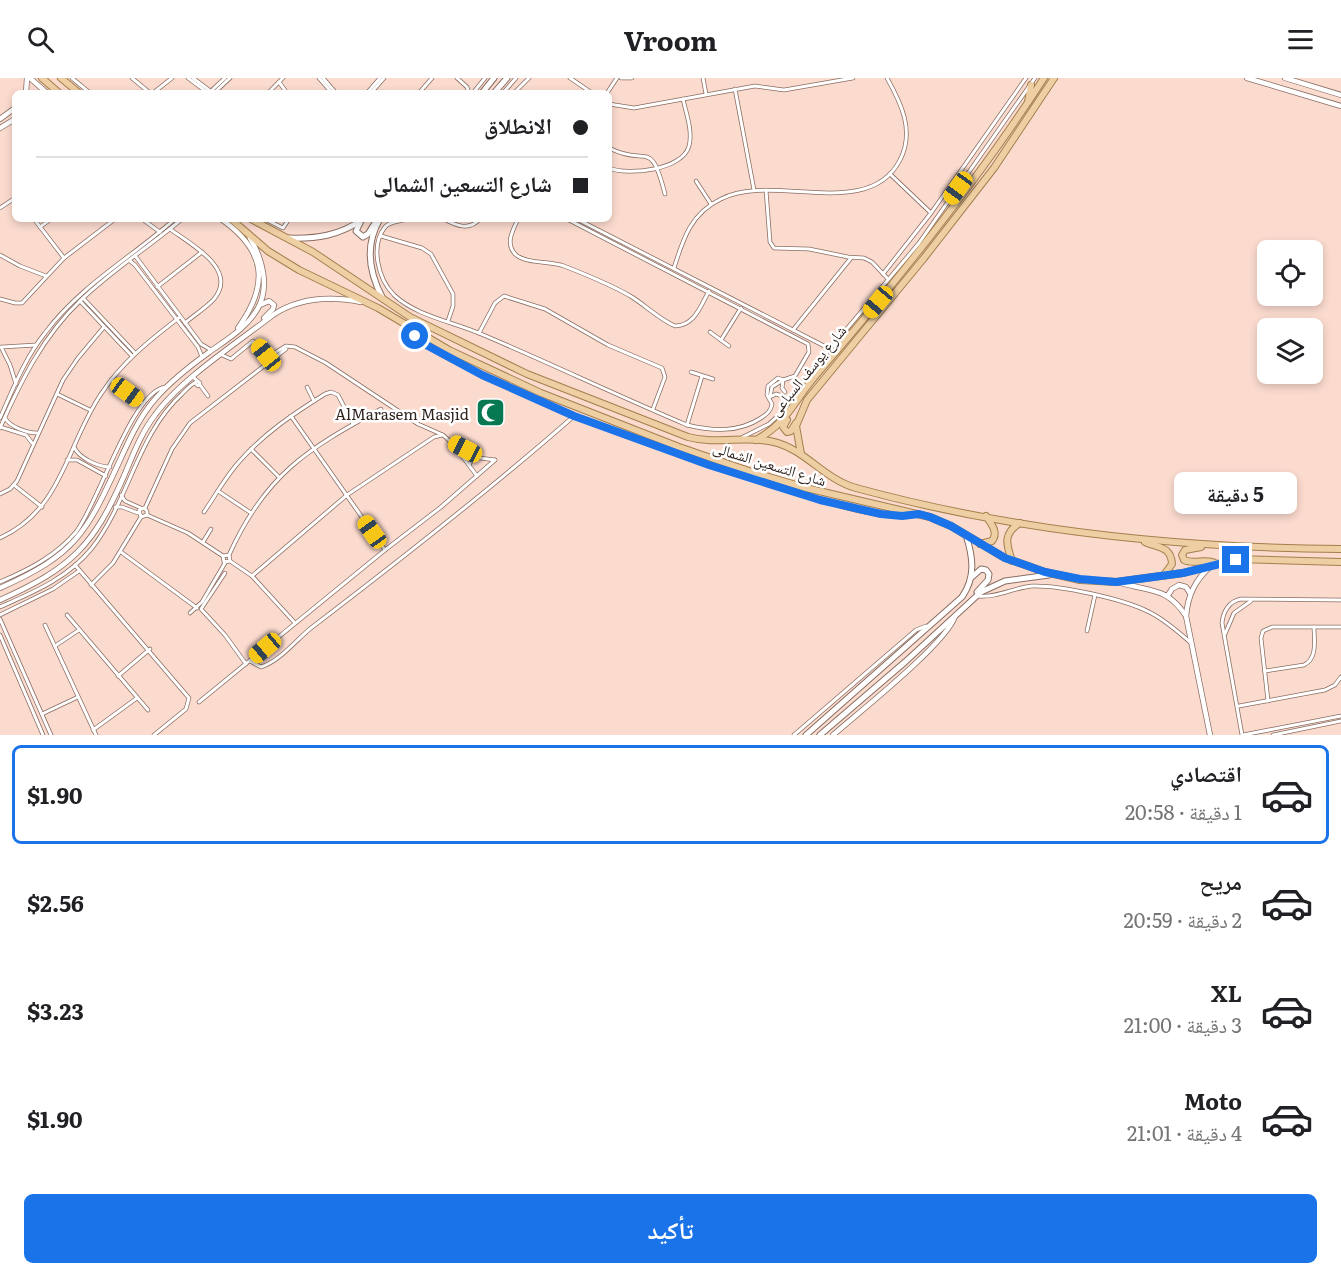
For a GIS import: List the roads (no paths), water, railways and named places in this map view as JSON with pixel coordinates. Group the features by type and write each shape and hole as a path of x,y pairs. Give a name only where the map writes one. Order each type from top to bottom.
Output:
{"main road":[{"path":"42,78 56,90"},
{"path":"61,78 75,90"},
{"path":"479,90 487,86 494,78"},
{"path":"497,90 507,78"},
{"name":"شارع يوسف السباعى","path":"756,440 777,427 787,416 823,362 891,286 987,161 1044,78"},
{"name":"شارع يوسف السباعى","path":"801,454 796,436 797,423 813,393 924,258 994,168 1054,78"},
{"path":"1028,103 1033,80"},
{"path":"487,86 488,90"},
{"path":"987,161 987,166 994,168"},
{"path":"979,171 984,171 987,176"},
{"name":"شارع التسعين الشمالى","path":"235,222 290,266 368,303 457,354 542,393 688,451 752,472 939,520 1012,561 1054,574 1118,582 1161,577 1241,559 1341,562"},
{"name":"شارع التسعين الشمالى","path":"257,222 320,256 410,317 547,382 688,437 711,441 756,440 779,444 801,454 825,474 849,486 1021,523 1142,540 1341,549"},
{"path":"288,238 320,238 339,232 357,222"},
{"path":"361,222 356,230 358,235 363,237 378,222"},
{"path":"379,222 372,237 369,258 375,281 384,301"},
{"path":"542,393 548,390 547,382"},
{"path":"556,399 556,392 561,388"},
{"path":"787,416 783,427 785,431 791,431 797,423"},
{"path":"980,544 990,542 995,535 995,530 986,516"},
{"path":"1012,561 1006,538 1011,530 1021,523"},
{"path":"966,535 971,553 972,578"},
{"path":"1142,540 1164,548 1171,555 1171,566 1161,577"},
{"path":"1203,544 1185,550 1183,558 1187,562 1207,561 1215,564"},
{"path":"806,735 960,600 972,578 981,569 986,570 989,574 988,580 976,596"},
{"path":"820,735 990,586 1005,581 1054,574"}],"street":[{"path":"28,78 43,90"},
{"path":"72,78 86,90"},
{"path":"132,78 148,90"},
{"path":"156,90 172,78"},
{"path":"188,78 206,90"},
{"path":"193,78 207,90"},
{"path":"214,90 225,78"},
{"path":"215,90 230,78"},
{"path":"271,90 283,78"},
{"path":"321,78 331,90"},
{"path":"372,90 382,78"},
{"path":"422,90 432,78"},
{"path":"457,78 469,90"},
{"path":"467,87 479,90 485,78"},
{"path":"506,90 516,78"},
{"path":"517,90 529,78"},
{"path":"570,78 588,90"},
{"path":"609,90 619,78 632,78"},
{"path":"703,78 706,94"},
{"path":"612,104 634,108 735,89 762,86 784,90 853,78"},
{"path":"674,268 686,231 694,219 711,204 726,196 766,190 845,193 869,187 890,174 902,155 906,125 900,102 887,78"},
{"path":"883,274 931,213 1026,78"},
{"path":"1247,78 1341,106"},
{"path":"1285,78 1341,95"},
{"path":"788,394 823,362 830,349 919,243 1033,80"},
{"path":"279,82 285,90"},
{"path":"735,89 754,191"},
{"path":"612,169 627,172 676,161 688,149 690,137 683,99"},
{"path":"612,149 624,154 646,156 654,161 665,195"},
{"path":"890,174 931,213"},
{"path":"696,182 711,204"},
{"path":"766,190 770,242 774,248 814,249 851,258 867,259 888,279"},
{"path":"36,222 64,258"},
{"path":"40,227 47,222"},
{"path":"0,299 22,303 64,258 111,222"},
{"path":"146,222 160,232"},
{"path":"11,400 16,384 36,345 52,324 96,281 172,222"},
{"path":"33,445 26,435 0,428 2,418 32,362 56,327 81,299 178,222"},
{"path":"225,222 248,243 259,272 255,303 235,333"},
{"path":"272,222 283,228 287,222"},
{"path":"396,222 388,224 381,236 378,246 379,267 384,282 393,294 406,304 479,333 687,425 715,430 743,426 769,411 772,406 770,397 772,387 797,374 809,352 809,346 709,291 573,222"},
{"path":"451,222 460,226 468,226 477,222"},
{"path":"517,222 510,239 516,255 521,258 555,263 606,283 675,326 688,323 694,318 709,291"},
{"path":"583,222 830,349"},
{"path":"170,229 201,252 216,266 220,274 220,286 211,302 184,323"},
{"path":"0,588 49,564 76,541 93,517 142,416 166,387 248,321 259,305 263,286 262,268 248,233"},
{"path":"381,236 422,248 431,254 453,294 453,306 448,321"},
{"path":"157,287 201,252"},
{"path":"0,255 46,276"},
{"path":"136,256 198,346 202,357"},
{"path":"793,330 851,258"},
{"path":"130,261 203,346 211,350"},
{"path":"479,333 495,303 504,296 545,309 608,345 662,368 664,377 653,409"},
{"path":"0,600 55,573 98,529 151,433 168,409 222,355 283,309 303,301 332,298 368,303"},
{"path":"81,299 104,327 134,355"},
{"path":"81,299 134,355"},
{"path":"255,329 274,308 270,301 259,305"},
{"path":"721,340 741,308"},
{"path":"0,538 22,526 42,507 68,460 90,410 111,380 134,355 179,319"},
{"path":"52,324 56,327"},
{"path":"0,494 14,485 71,368 104,327"},
{"path":"417,331 417,340 440,354 534,400 574,416 709,465 820,500 881,514 902,516 919,514"},
{"path":"710,332 729,346"},
{"path":"222,355 231,359 253,340 268,357 286,345 295,347 326,363 418,424 443,435 452,443 477,476"},
{"path":"0,347 19,348 36,345"},
{"path":"0,347 10,364 16,384"},
{"path":"91,585 121,552 172,449 190,423 286,349"},
{"path":"691,372 713,379"},
{"path":"687,425 702,376"},
{"path":"111,380 143,404"},
{"path":"736,441 775,419 789,401 788,394 781,386 783,380"},
{"path":"196,382 208,396"},
{"path":"0,607 45,586 74,566 92,547 105,528 121,495 150,421 162,405 196,382"},
{"path":"0,582 48,557 68,541 87,515 127,429 155,390 166,387"},
{"path":"307,387 314,400"},
{"path":"204,512 238,463 251,449 314,400 328,393 336,393 353,424"},
{"path":"57,394 90,410"},
{"path":"770,397 776,394 789,401"},
{"path":"162,405 168,409"},
{"path":"295,622 252,576 230,561 229,555 251,513 279,477 313,447 381,409"},
{"path":"142,416 144,420 150,421"},
{"path":"291,416 385,550"},
{"path":"250,661 261,667 269,664 310,629 368,587 574,416"},
{"path":"2,418 9,424 38,433"},
{"path":"134,430 139,429 144,432"},
{"path":"252,576 346,495 434,437 443,435"},
{"path":"199,702 495,460 477,456 452,443"},
{"path":"74,447 80,456 110,467"},
{"path":"251,449 279,477"},
{"path":"469,465 477,456"},
{"path":"68,460 77,460 106,476"},
{"path":"14,485 42,507"},
{"path":"218,491 251,513"},
{"path":"121,495 125,501 143,508 147,515"},
{"path":"122,507 125,501"},
{"path":"115,507 147,515 202,542 223,556 229,555"},
{"path":"98,529 105,528"},
{"path":"202,542 211,529"},
{"path":"121,552 197,608"},
{"path":"61,555 63,561 68,562"},
{"path":"223,556 222,560 225,563"},
{"path":"190,613 197,608 225,563 230,561"},
{"path":"49,564 54,567 55,573"},
{"path":"1186,616 1190,593 1200,576 1215,564"},
{"path":"74,566 149,650 189,700 186,710 154,735"},
{"path":"51,735 0,617 43,595 79,571"},
{"path":"225,573 201,609 225,635 246,664"},
{"path":"1118,582 1151,589 1168,596 1176,602 1186,616 1210,735"},
{"path":"1168,596 1172,589 1179,585 1186,587 1190,593"},
{"path":"976,596 987,597 1015,588 1035,586 1095,595 1125,602 1149,611 1193,644"},
{"path":"1087,631 1095,595"},
{"path":"1341,600 1236,600 1227,608 1222,619 1243,735 1341,716"},
{"path":"1225,636 1234,613 1253,600"},
{"path":"67,615 148,710"},
{"path":"833,735 931,648 953,622 955,616"},
{"path":"45,625 96,735"},
{"path":"794,735 918,629 931,626"},
{"path":"1264,671 1309,662 1313,654 1314,627"},
{"path":"1268,701 1261,638 1266,629 1341,627"},
{"path":"55,646 79,630"},
{"path":"0,635 43,735"},
{"path":"0,648 4,646"},
{"path":"118,676 149,650"},
{"path":"1238,707 1325,690 1335,685 1341,677"},
{"path":"42,714 78,697"},
{"path":"93,730 137,698"},
{"path":"1273,735 1341,721"},
{"path":"1288,726 1289,732"}],"place":[{"name":"AlMarasem Masjid","path":"490,413"}]}
